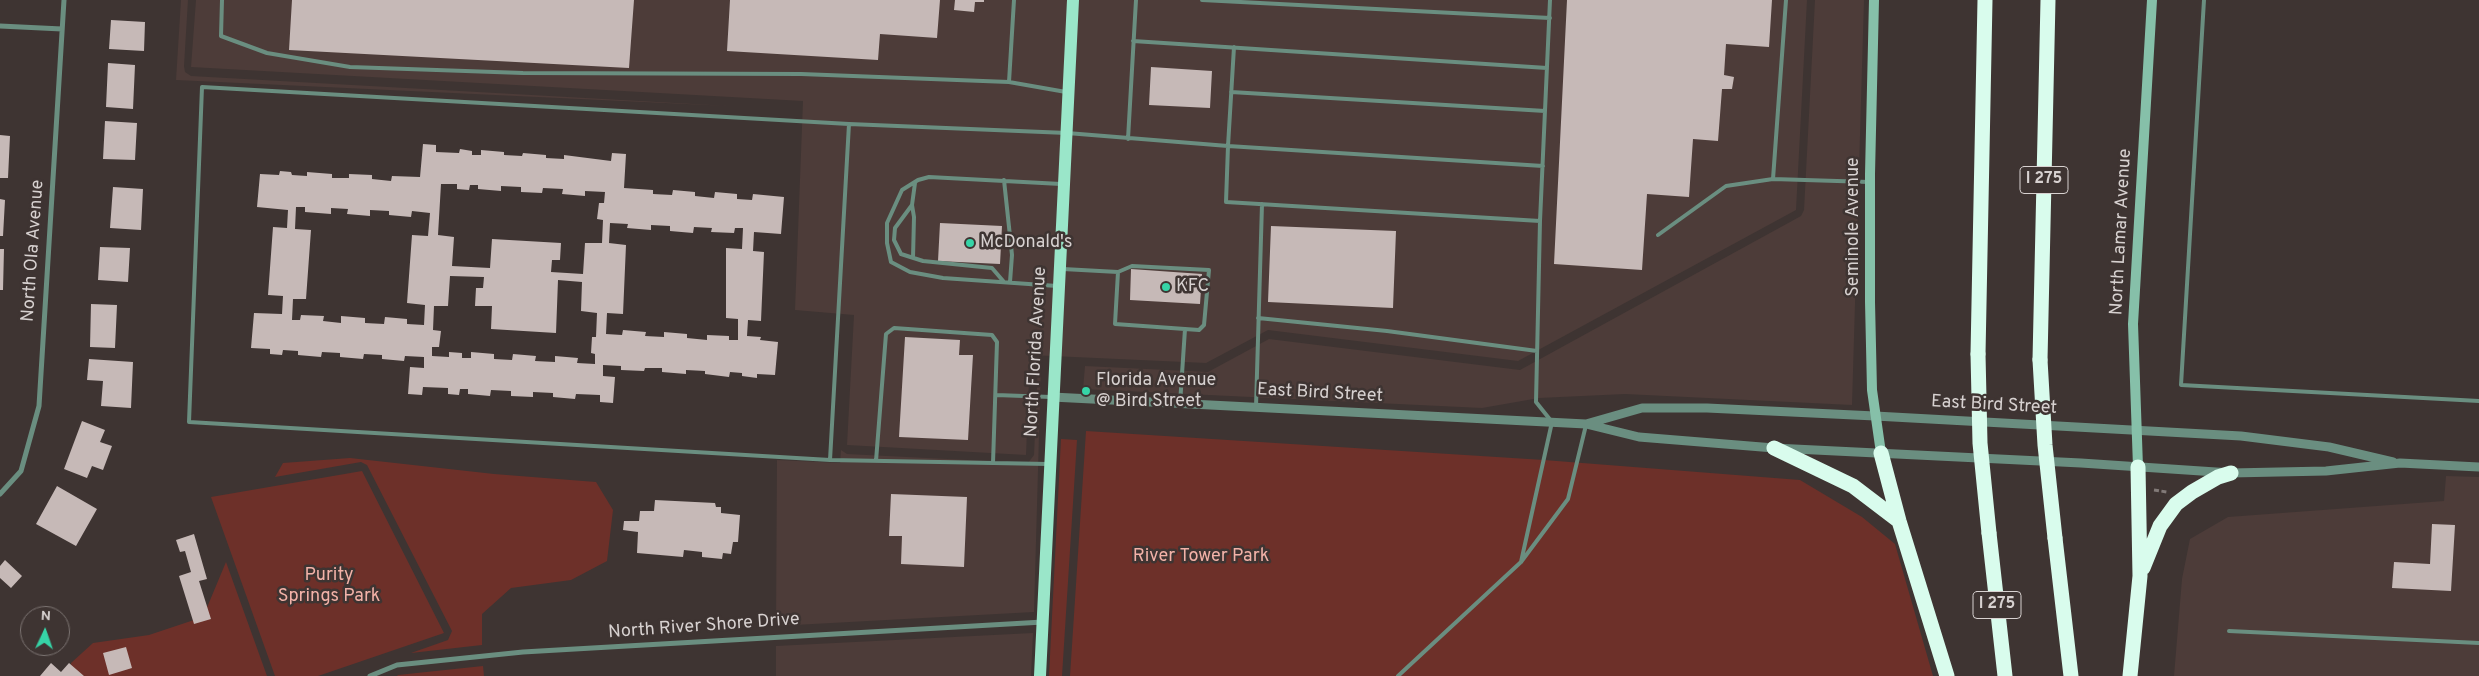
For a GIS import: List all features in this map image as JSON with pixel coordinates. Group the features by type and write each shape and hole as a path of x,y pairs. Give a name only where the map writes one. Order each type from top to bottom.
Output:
{"highway":[{"name":"I 275","path":"1985,0 1978,354 1980,443 2005,676"},
{"name":"I 275","path":"2048,0 2040,360 2045,445 2071,676"},
{"path":"1774,448 1853,486 1899,521"},
{"path":"1881,453 1899,521 1947,676"},
{"path":"2130,676 2140,576 2138,467"},
{"path":"2140,576 2153,541 2172,509 2192,492 2218,477 2231,473"}],"main road":[{"name":"North Florida Avenue","path":"1040,676 1048,464 1073,0"},
{"name":"Seminole Avenue","path":"1874,0 1870,182 1870,302 1875,416 1881,453"},
{"name":"North Lamar Avenue","path":"2138,467 2133,324 2152,0"}],"street":[{"name":"North Ola Avenue","path":"0,494 21,471 39,406 64,0"},
{"path":"0,26 62,29"},
{"name":"East Bird Street","path":"1052,397 1586,424 1639,437 1774,448 2231,473 2326,471 2400,464 2479,467"},
{"name":"East Bird Street","path":"1586,424 1642,408 1707,408 1875,416 2251,437 2329,447 2400,464"},
{"name":"North River Shore Drive","path":"370,676 397,665 523,652 1043,622"}],"lane":[{"path":"222,0 220,36 267,53 350,67 523,73 801,74 1009,82 1069,92"},
{"path":"1009,82 1014,0"},
{"path":"1128,138 1136,0"},
{"path":"1202,0 1550,18"},
{"path":"1521,562 1552,422 1536,402 1540,221 1550,0"},
{"path":"1773,179 1786,0"},
{"path":"2204,0 2181,385 2479,401"},
{"path":"1134,41 1547,68"},
{"path":"1234,47 1226,202 1540,221"},
{"path":"1048,464 830,460 189,422 202,87 849,124 1067,133 1228,146 1543,166"},
{"path":"1231,92 1545,111"},
{"path":"830,460 849,124"},
{"path":"1057,286 934,277 910,272 891,262 887,243 887,223 902,190 915,182 929,177 941,176 1064,184"},
{"path":"1658,235 1726,186 1773,179 1870,182"},
{"path":"1004,180 1012,255 1010,282"},
{"path":"913,258 914,217 912,205 915,182"},
{"path":"1256,408 1262,204"},
{"path":"912,205 895,228 894,240 901,254 922,261 992,268 1004,282"},
{"path":"1058,268 1118,272 1132,266 1209,270 1204,325 1200,330 1115,324 1118,272"},
{"path":"1258,318 1387,331 1537,351"},
{"path":"876,461 886,334 894,328 992,336 997,342 993,463"},
{"path":"1180,404 1184,329"},
{"path":"996,395 1052,397"},
{"path":"1398,676 1521,562 1568,499 1586,424"},
{"path":"2229,631 2479,643"}],"shaded area":[{"path":"181,0 188,0 184,66 185,72 191,76 729,106 176,80"},
{"path":"196,0 1807,0 1796,210 1518,361 1268,330 1206,363 1030,355 1026,455 847,445 854,315 795,310 803,101 191,67"},
{"path":"1815,0 1864,0 1852,405 1625,394 1539,398 1482,408 1083,389 1085,366 1208,372 1269,339 1520,370 1801,216 1804,210"},
{"path":"1038,364 1041,364 1034,612 776,626 777,460 840,463 841,450 847,454 1028,463 1034,455"},
{"path":"2446,476 2479,477 2479,676 2174,676 2182,579 2190,539 2228,517 2444,501"},
{"path":"1033,633 1031,676 776,676 776,646"}],"green space":[{"name":"River Tower Park","path":"1086,431 1544,460 1800,480 1862,517 1895,544 1933,676 1070,676"},
{"path":"1061,439 1077,440 1062,676 1049,676"},
{"path":"350,458 494,474 596,482 613,510 607,561 571,580 511,588 482,614 482,645 411,653 448,640 452,631 367,465 361,462 275,477 283,463"},
{"name":"Purity Springs Park","path":"362,471 444,633 318,676 275,676 211,497"},
{"path":"226,562 267,676 72,676 71,663 93,643 149,635 203,617"},
{"path":"483,666 484,676 397,676 398,675"}],"building":[{"path":"292,0 634,0 629,68 289,50"},
{"path":"730,0 940,0 937,38 880,34 878,60 727,51"},
{"path":"955,0 984,0 984,2 975,2 974,12 954,10"},
{"path":"1567,0 1772,0 1769,47 1726,44 1724,75 1734,77 1732,89 1722,89 1718,141 1693,139 1689,197 1647,194 1642,270 1554,264"},
{"path":"111,20 145,22 144,51 109,49"},
{"path":"108,63 135,65 133,109 106,107"},
{"path":"1151,67 1212,71 1210,108 1149,105"},
{"path":"105,121 137,123 135,160 103,159"},
{"path":"0,135 10,136 8,178 0,178"},
{"path":"423,144 436,145 436,152 459,153 460,149 472,151 472,155 481,155 481,150 504,152 504,155 522,156 523,153 546,155 546,158 564,159 564,155 611,161 612,153 626,154 624,188 653,190 653,194 672,195 673,190 695,192 695,196 714,198 715,192 737,194 737,199 752,200 753,194 784,197 781,234 754,232 753,251 764,252 761,321 748,320 747,336 761,337 760,340 778,342 775,375 757,374 757,378 742,376 742,373 730,372 729,377 705,374 705,371 686,370 686,374 662,372 662,368 645,368 644,371 621,370 621,366 603,365 603,376 615,377 613,403 600,402 600,395 576,394 575,399 553,397 553,393 533,392 533,397 511,396 511,391 491,390 490,396 468,394 468,389 460,389 459,395 448,394 448,388 423,387 422,395 408,394 410,367 424,368 424,357 405,356 404,361 382,359 382,355 364,354 363,359 340,357 340,353 322,352 321,357 298,355 298,351 283,350 282,355 270,354 270,349 251,348 254,313 282,314 283,296 268,295 273,227 287,228 288,210 257,207 260,174 279,175 280,171 291,172 292,175 307,176 307,172 332,174 332,178 349,178 349,174 372,175 372,179 391,181 392,176 420,177","holes":["441,184 457,184 457,189 469,190 470,185 478,185 478,189 501,191 501,186 521,187 521,192 542,193 543,188 563,189 562,194 585,196 585,191 605,192 604,203 599,203 597,219 603,220 602,243 585,243 583,274 551,272 552,260 560,260 561,243 492,239 490,268 452,266 454,237 438,235","296,207 305,207 305,212 331,214 331,208 348,209 347,214 370,216 370,210 389,211 389,215 411,217 412,211 430,213 428,236 412,235 407,303 425,305 424,325 407,324 407,319 385,317 384,324 365,323 365,318 341,316 341,323 323,321 324,316 301,315 300,320 292,320 293,299 306,299 311,230 295,229","610,223 628,224 627,228 651,230 651,225 670,226 670,231 693,233 694,227 712,228 711,232 734,233 735,228 743,228 742,249 726,248 726,318 738,319 738,340 729,340 729,336 707,335 707,340 687,338 687,334 664,332 664,337 645,336 646,332 623,330 622,335 606,334 607,313 623,314 626,245 609,243","450,276 484,277 483,288 476,288 475,306 492,306 491,329 556,333 558,280 582,282 581,311 597,313 596,337 592,337 591,353 595,354 595,364 577,363 578,358 555,356 555,362 535,361 536,356 513,354 512,360 494,359 494,354 471,352 471,358 462,358 462,353 449,352 449,357 432,356 432,347 439,347 441,331 433,330 434,306 448,306"]},
{"path":"113,187 143,189 141,230 110,228"},
{"path":"0,199 5,200 3,236 0,236"},
{"name":"McDonald's","path":"940,223 1002,226 1000,264 938,261"},
{"path":"1271,226 1396,231 1393,308 1268,302"},
{"path":"100,247 130,248 128,282 98,280"},
{"path":"0,249 4,249 3,290 0,290"},
{"name":"KFC","path":"1131,269 1202,274 1200,304 1130,300"},
{"path":"91,304 117,305 115,348 90,347"},
{"path":"905,337 960,340 959,355 973,355 968,440 899,437"},
{"path":"89,359 133,362 131,408 101,406 103,381 87,380"},
{"path":"82,421 105,430 100,442 112,446 103,470 92,466 87,478 64,469"},
{"path":"57,486 97,509 76,546 36,524"},
{"path":"891,494 967,497 964,567 901,564 902,536 889,536"},
{"path":"655,500 715,503 716,507 721,507 721,513 740,515 738,542 733,542 731,554 723,553 722,559 702,557 702,552 684,550 683,557 637,553 638,532 623,530 624,521 639,521 640,511 654,511"},
{"path":"2432,524 2455,525 2451,591 2392,588 2394,562 2430,564"},
{"path":"194,534 207,579 199,581 211,619 194,624 179,576 191,572 185,551 180,552 176,540"},
{"path":"5,560 22,576 11,588 0,578 0,566"},
{"path":"126,647 132,668 109,675 103,653"},
{"path":"51,663 61,672 69,663 84,676 40,676"}],"place":[{"name":"McDonald's","path":"970,243"},
{"name":"KFC","path":"1166,287"},
{"name":"Florida Avenue @ Bird Street","path":"1086,391"}]}
